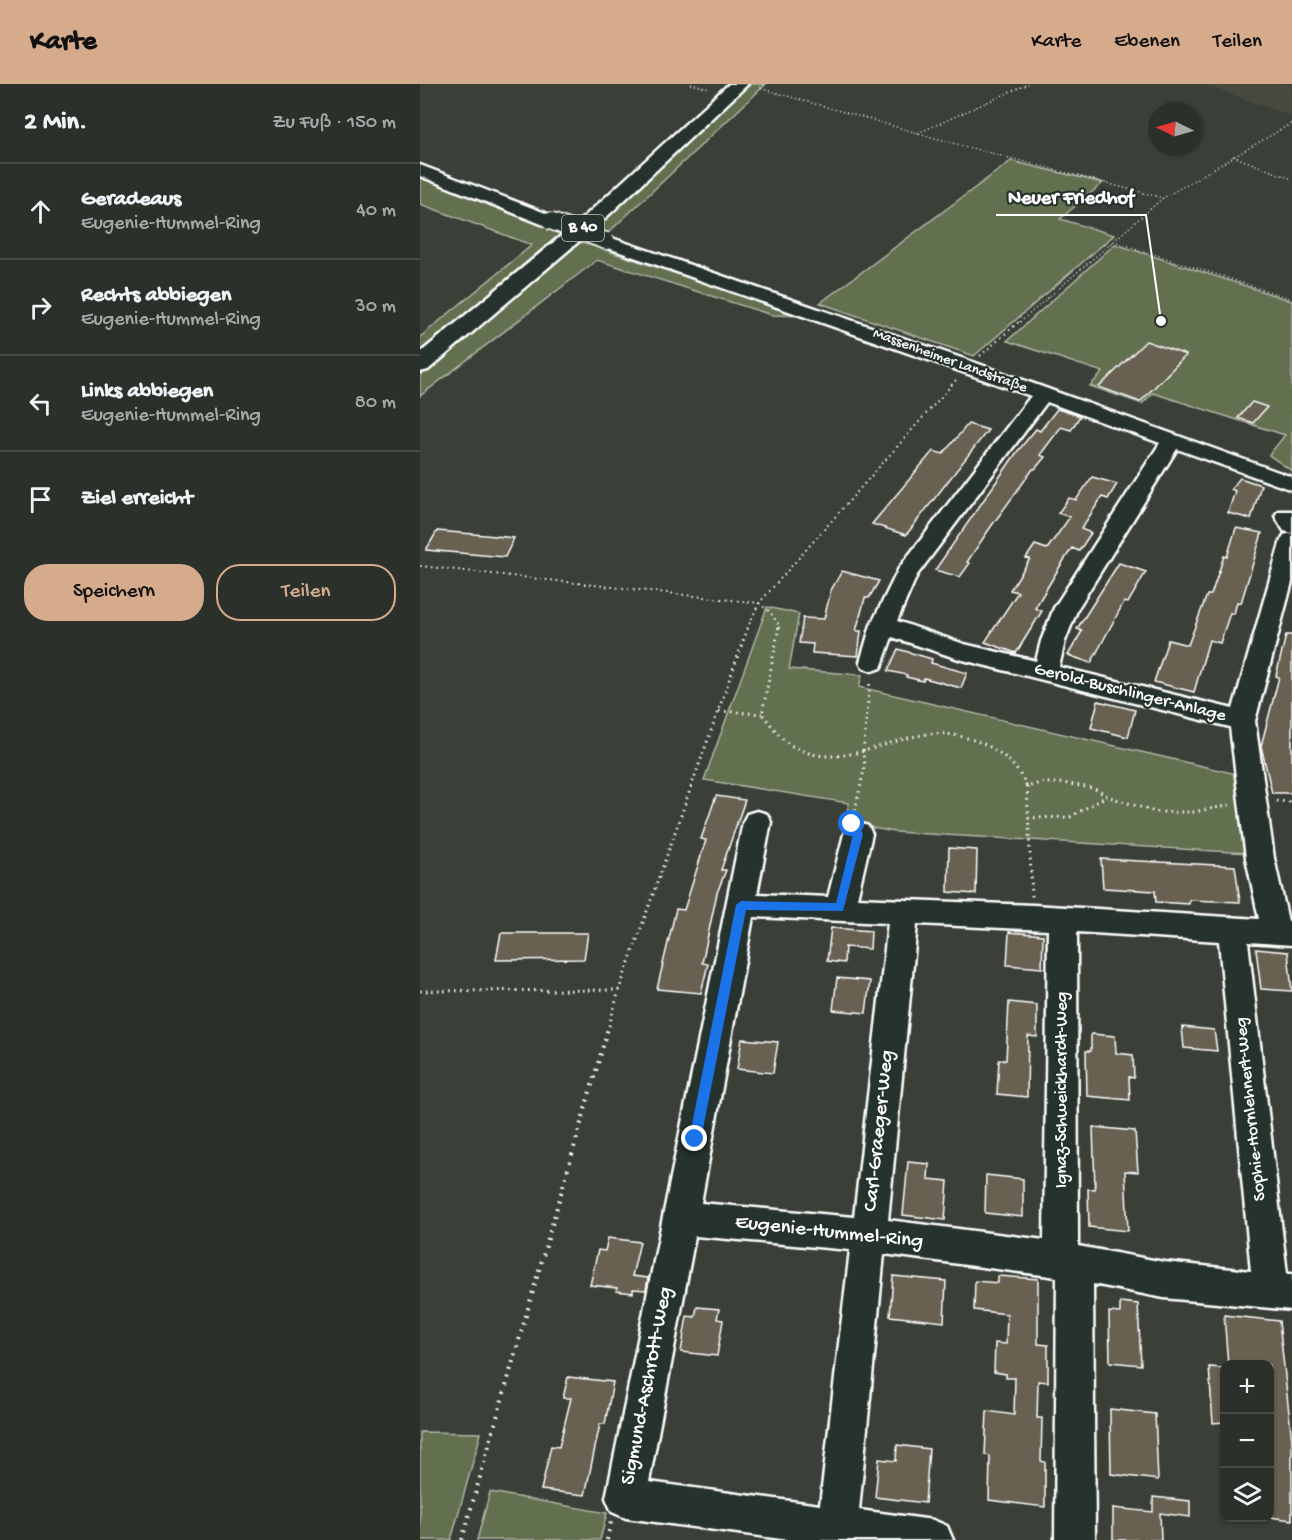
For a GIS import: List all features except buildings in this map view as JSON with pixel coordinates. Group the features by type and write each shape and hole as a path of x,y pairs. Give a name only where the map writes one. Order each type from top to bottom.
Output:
{"main road":[{"name":"B 40","path":"420,364 591,221 739,84"}],"street":[{"name":"Massenheimer Landstraße","path":"420,170 606,241 969,367 1292,484"},
{"path":"872,662 883,625 907,573 1043,394"},
{"path":"1046,672 1053,641 1066,608 1172,441"},
{"path":"1242,721 1292,540"},
{"name":"Gerold-Buschlinger-Anlage","path":"883,625 959,651 1242,721 1260,858 1284,932"},
{"path":"681,1218 757,822"},
{"path":"840,908 858,834"},
{"path":"741,905 840,908 1284,932"},
{"name":"Carl-Graeger-Weg","path":"837,1528 904,912"},
{"name":"Ignaz-Schweickhardt-Weg","path":"1048,919 1068,1262"},
{"name":"Sophie-Hornlehnert-Weg","path":"1232,928 1281,1291"},
{"name":"Eugenie-Hummel-Ring","path":"681,1218 869,1235 1068,1262 1164,1280 1281,1291"},
{"name":"Sigmund-Aschrott-Weg","path":"681,1218 626,1498 933,1540"},
{"path":"1068,1262 1075,1540"}],"path":[{"path":"691,84 712,90"},
{"path":"763,84 759,88 916,134 1163,198"},
{"path":"916,134 1028,84"},
{"path":"462,1540 619,990 751,618 759,603 969,367 1163,198 1292,123"},
{"path":"1233,156 1292,179"},
{"path":"1113,241 1292,299"},
{"path":"420,566 759,603 770,612 779,625 762,714"},
{"path":"858,834 852,824 865,765 872,662"},
{"path":"719,711 762,714 791,746 822,756 864,754 920,735 950,734 965,737 997,751 1020,772 1026,787 1028,818 1048,919"},
{"path":"1026,787 1040,783 1062,783 1093,788 1107,796 1155,812 1193,812 1252,801"},
{"path":"1028,818 1070,817 1107,796"},
{"path":"420,991 619,990"}],"shaded area":[{"path":"1203,84 1292,84 1292,116"}],"green space":[{"path":"750,84 766,84 607,234 590,228"},
{"path":"1011,161 1103,183 1060,219 1114,235 974,356 820,303"},
{"path":"420,176 561,233 420,352 420,337 532,245 420,204"},
{"path":"581,242 802,316 772,315 597,260 420,396 420,375"},
{"path":"1115,244 1292,301 1292,471 1269,455 1285,435 1153,393 1142,404 1090,386 1103,372 1007,341"},
{"path":"767,607 799,614 789,669 862,675 859,687 1241,775 1247,853 895,832 845,823 849,803 704,780"},
{"path":"420,1432 481,1433 451,1540 420,1540"},
{"path":"490,1492 607,1513 600,1540 477,1540"}],"place":[{"name":"Neuer Friedhof","path":"1161,321"}],"route":[{"path":"695,1139 741,905 840,908 858,834 852,824"}]}
